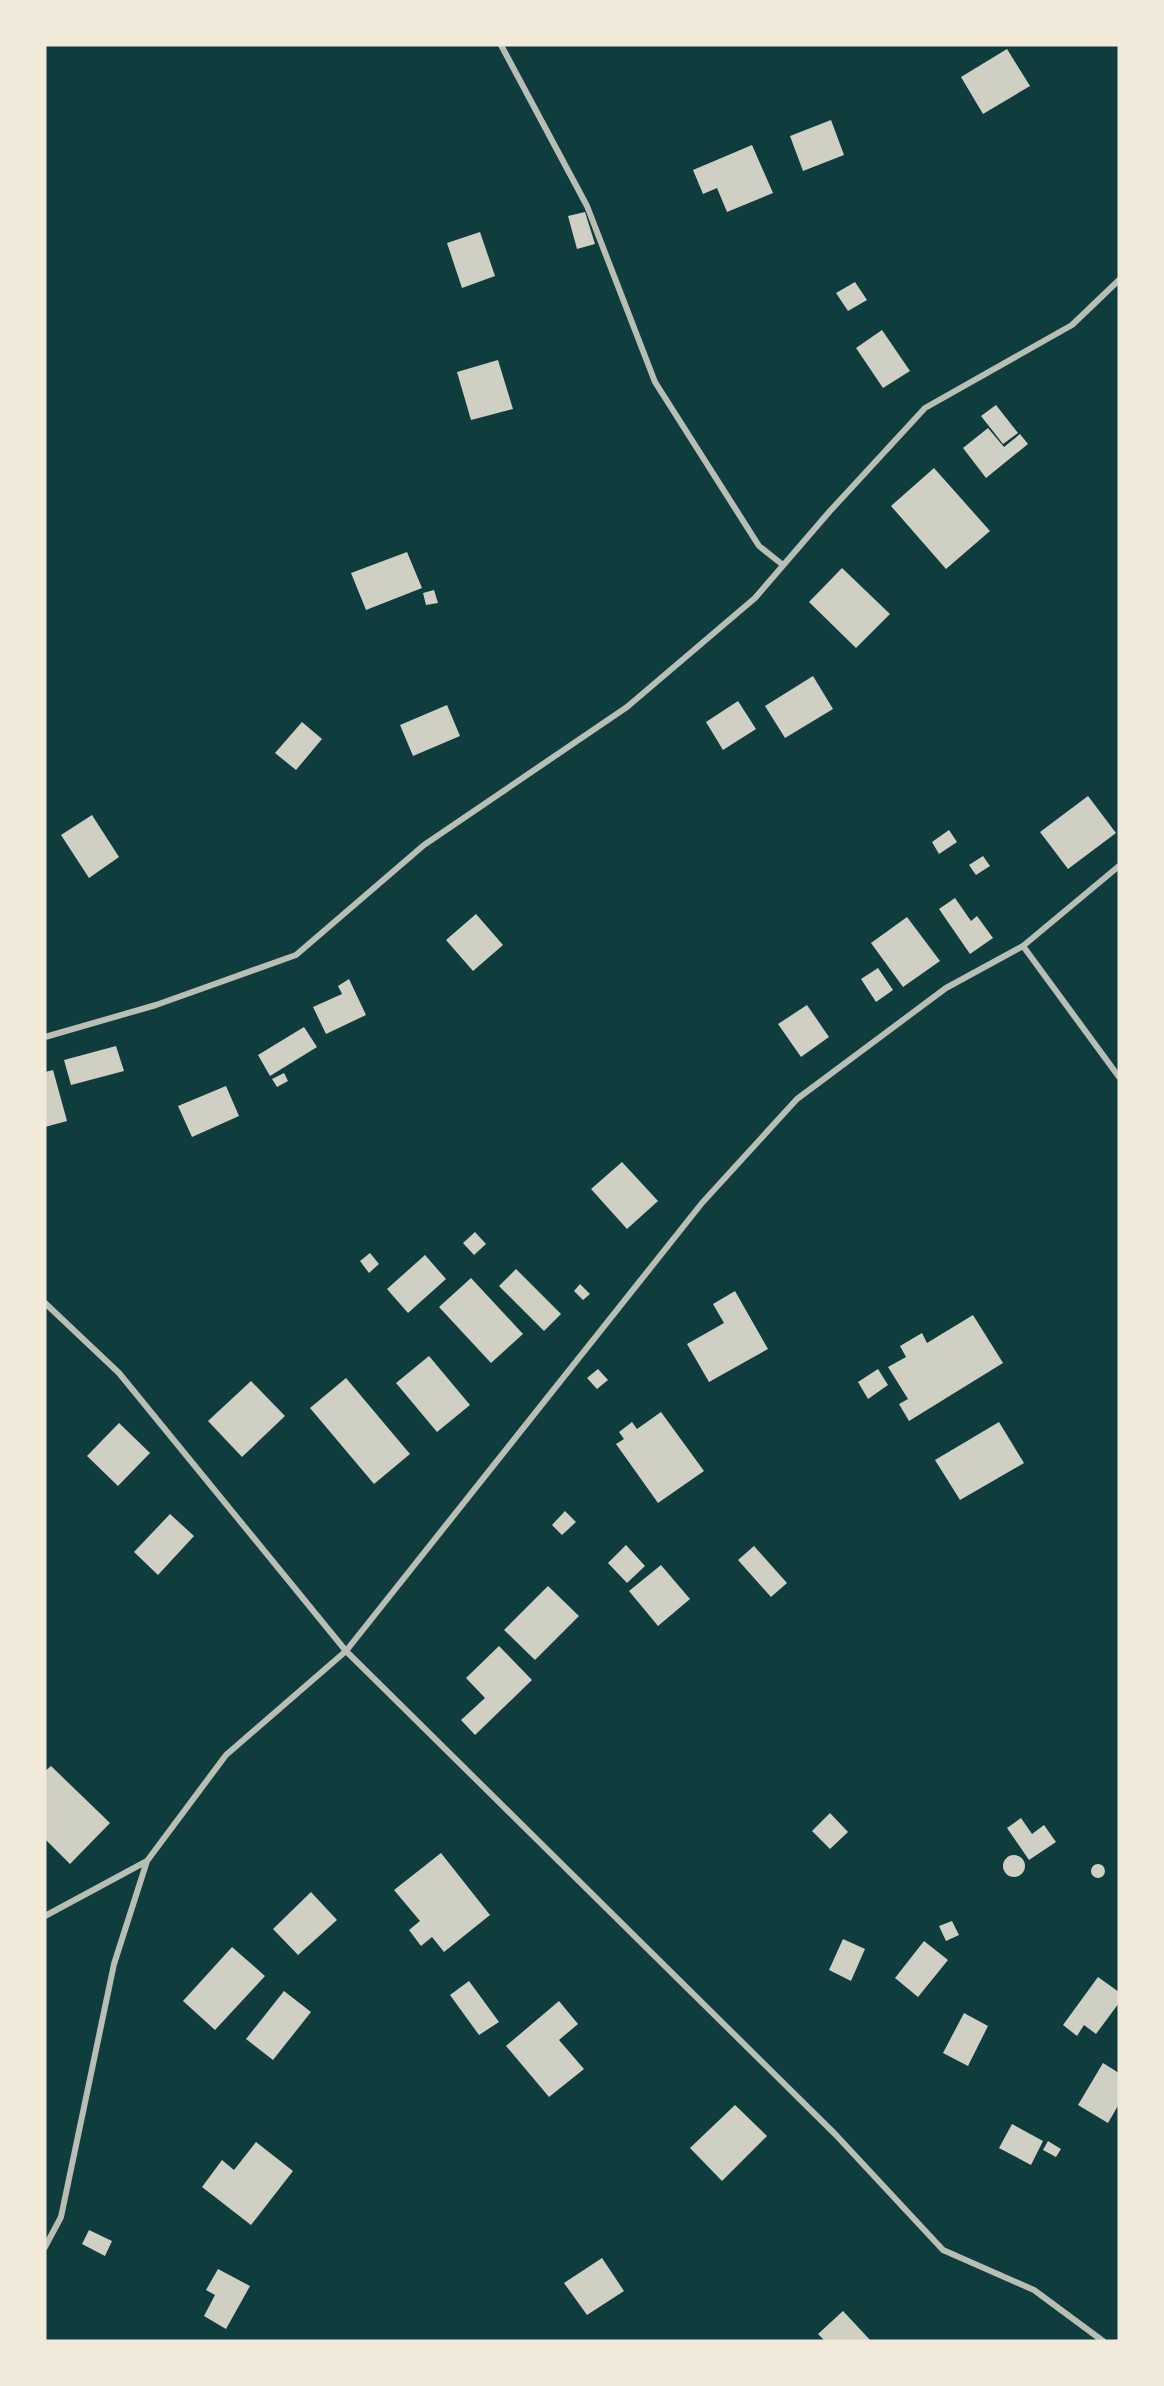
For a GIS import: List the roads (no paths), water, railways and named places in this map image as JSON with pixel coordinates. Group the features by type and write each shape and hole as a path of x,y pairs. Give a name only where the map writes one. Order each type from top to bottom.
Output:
{"street":[{"path":"501,45 587,206 655,381 759,546 783,565"},
{"path":"45,1037 156,1005 296,955 424,845 627,707 755,598 925,408 1072,325 1119,280"},
{"path":"45,2247 61,2217 114,1964 147,1861 226,1755 346,1650 702,1203 797,1099 946,988 1023,946 1119,866"},
{"path":"1023,946 1119,1077"},
{"path":"45,1303 119,1373 346,1650 835,2134 943,2250 1034,2290 1103,2341"},
{"path":"45,1916 147,1861"}]}
